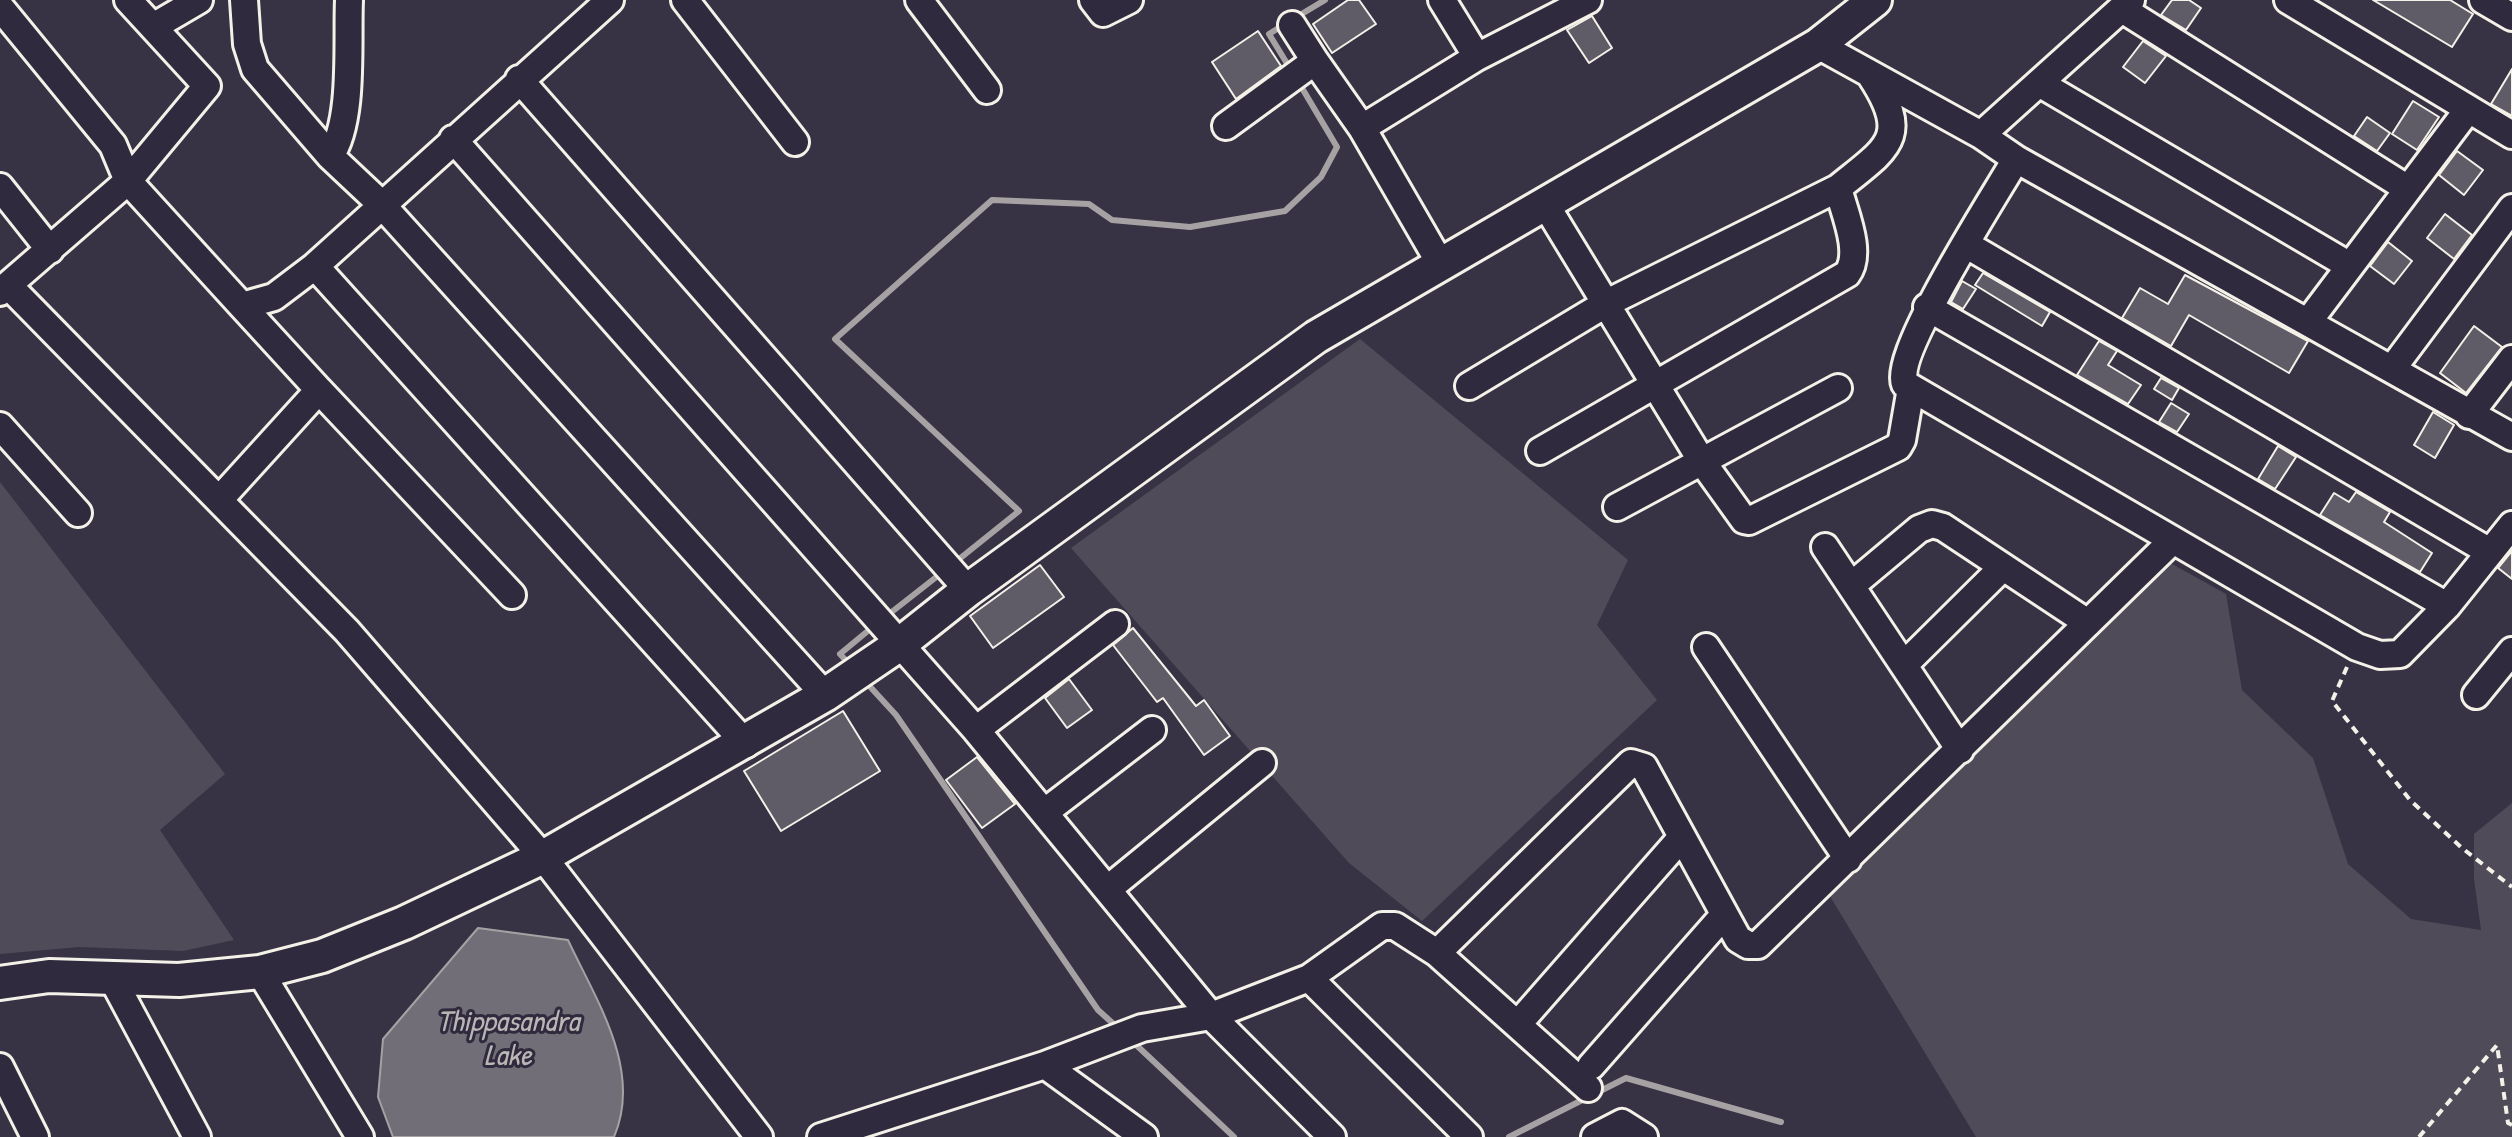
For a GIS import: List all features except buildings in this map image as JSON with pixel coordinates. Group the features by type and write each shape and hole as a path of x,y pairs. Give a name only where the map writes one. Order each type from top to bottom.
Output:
{"main road":[{"path":"0,983 49,976 179,980 260,972 322,956 363,940 543,857 746,744 843,683 1304,345 1544,202 1818,45 1875,0"}],"street":[{"path":"128,0 207,86 128,181 4,289 347,631 543,857 759,1137"},
{"path":"153,27 199,0"},
{"path":"244,0 247,44 255,69 330,156 381,204 843,683"},
{"path":"330,156 339,142 343,118 349,0"},
{"path":"242,306 274,297 315,266 610,0"},
{"path":"685,0 795,142"},
{"path":"919,0 987,90"},
{"path":"1093,0 1103,13 1129,0"},
{"path":"1442,0 1477,57"},
{"path":"1362,128 1477,57 1588,0"},
{"path":"2288,0 2467,111 2512,135"},
{"path":"2483,0 2512,17"},
{"path":"1981,135 2126,4 2408,189"},
{"path":"0,7 113,145 128,181 512,595"},
{"path":"1292,25 1310,63 1362,128 1440,263"},
{"path":"1818,45 2512,437"},
{"path":"1226,126 1310,63"},
{"path":"1469,386 1607,303 1838,188 1889,144 1890,105 1871,76"},
{"path":"519,79 968,590"},
{"path":"2039,83 2350,266"},
{"path":"2308,322 2467,111"},
{"path":"453,139 976,730 1211,1016 1332,1137"},
{"path":"2016,159 1927,307 1903,372 1905,384 2357,647 2380,655 2400,654 2447,606 2512,525"},
{"path":"0,187 50,250"},
{"path":"1540,451 1847,274 1854,265 1854,249 1838,188"},
{"path":"1544,202 1739,517 1749,521 1898,447 1911,388"},
{"path":"2392,369 2512,208"},
{"path":"1967,245 2490,552"},
{"path":"315,266 746,744"},
{"path":"1927,307 2447,606"},
{"path":"2469,415 2512,359"},
{"path":"1617,507 1838,388"},
{"path":"219,500 319,390"},
{"path":"0,426 78,513"},
{"path":"1851,586 1919,529 1932,524 1943,527 2088,623"},
{"path":"1437,953 1631,763 1644,767 1738,939 1748,945 1758,945 2173,540"},
{"path":"1825,547 1960,750"},
{"path":"1904,665 2003,567"},
{"path":"976,730 1115,624"},
{"path":"1706,647 1848,859"},
{"path":"2476,695 2512,651"},
{"path":"1045,812 1152,730"},
{"path":"1108,889 1262,763"},
{"path":"1518,1024 1682,837"},
{"path":"821,1137 859,1132 1142,1028 1211,1016 1309,978 1389,925 1437,953 1518,1024 1590,1077 1724,915"},
{"path":"260,972 360,1137"},
{"path":"112,978 197,1137"},
{"path":"1309,978 1469,1137"},
{"path":"1055,1060 1132,1135"},
{"path":"0,1067 35,1137"},
{"path":"1595,1137 1622,1123 1644,1137"}],"path":[{"path":"2357,647 2332,701 2410,800 2462,848 2512,887"},
{"path":"2419,1137 2497,1045 2508,1123 2512,1125"}],"shaded area":[{"path":"1360,339 1628,560 1597,625 1657,700 1422,921 1349,863 1071,548"},
{"path":"0,482 225,774 160,830 234,940 183,951 79,947 0,954"},
{"path":"2165,560 2226,594 2242,690 2313,758 2348,864 2411,919 2481,930 2474,879 2474,834 2512,803 2512,1137 1976,1137 1828,893"}],"water":[{"name":"Thippasandra Lake","path":"478,928 568,940 603,1011 620,1061 623,1086 621,1112 614,1137 393,1137 378,1097 383,1039"}],"waterway":[{"path":"1295,18 1325,0"},
{"path":"1285,24 1269,34 1291,70"},
{"path":"953,564 1019,511 835,339 992,200 1089,204 1112,220 1190,227 1285,211 1321,177 1337,147 1299,83"},
{"path":"884,618 944,571"},
{"path":"850,665 840,654 875,625"},
{"path":"863,679 896,715 1098,1010 1118,1028"},
{"path":"1132,1041 1234,1137"},
{"path":"1509,1137 1626,1078 1781,1122"}]}
